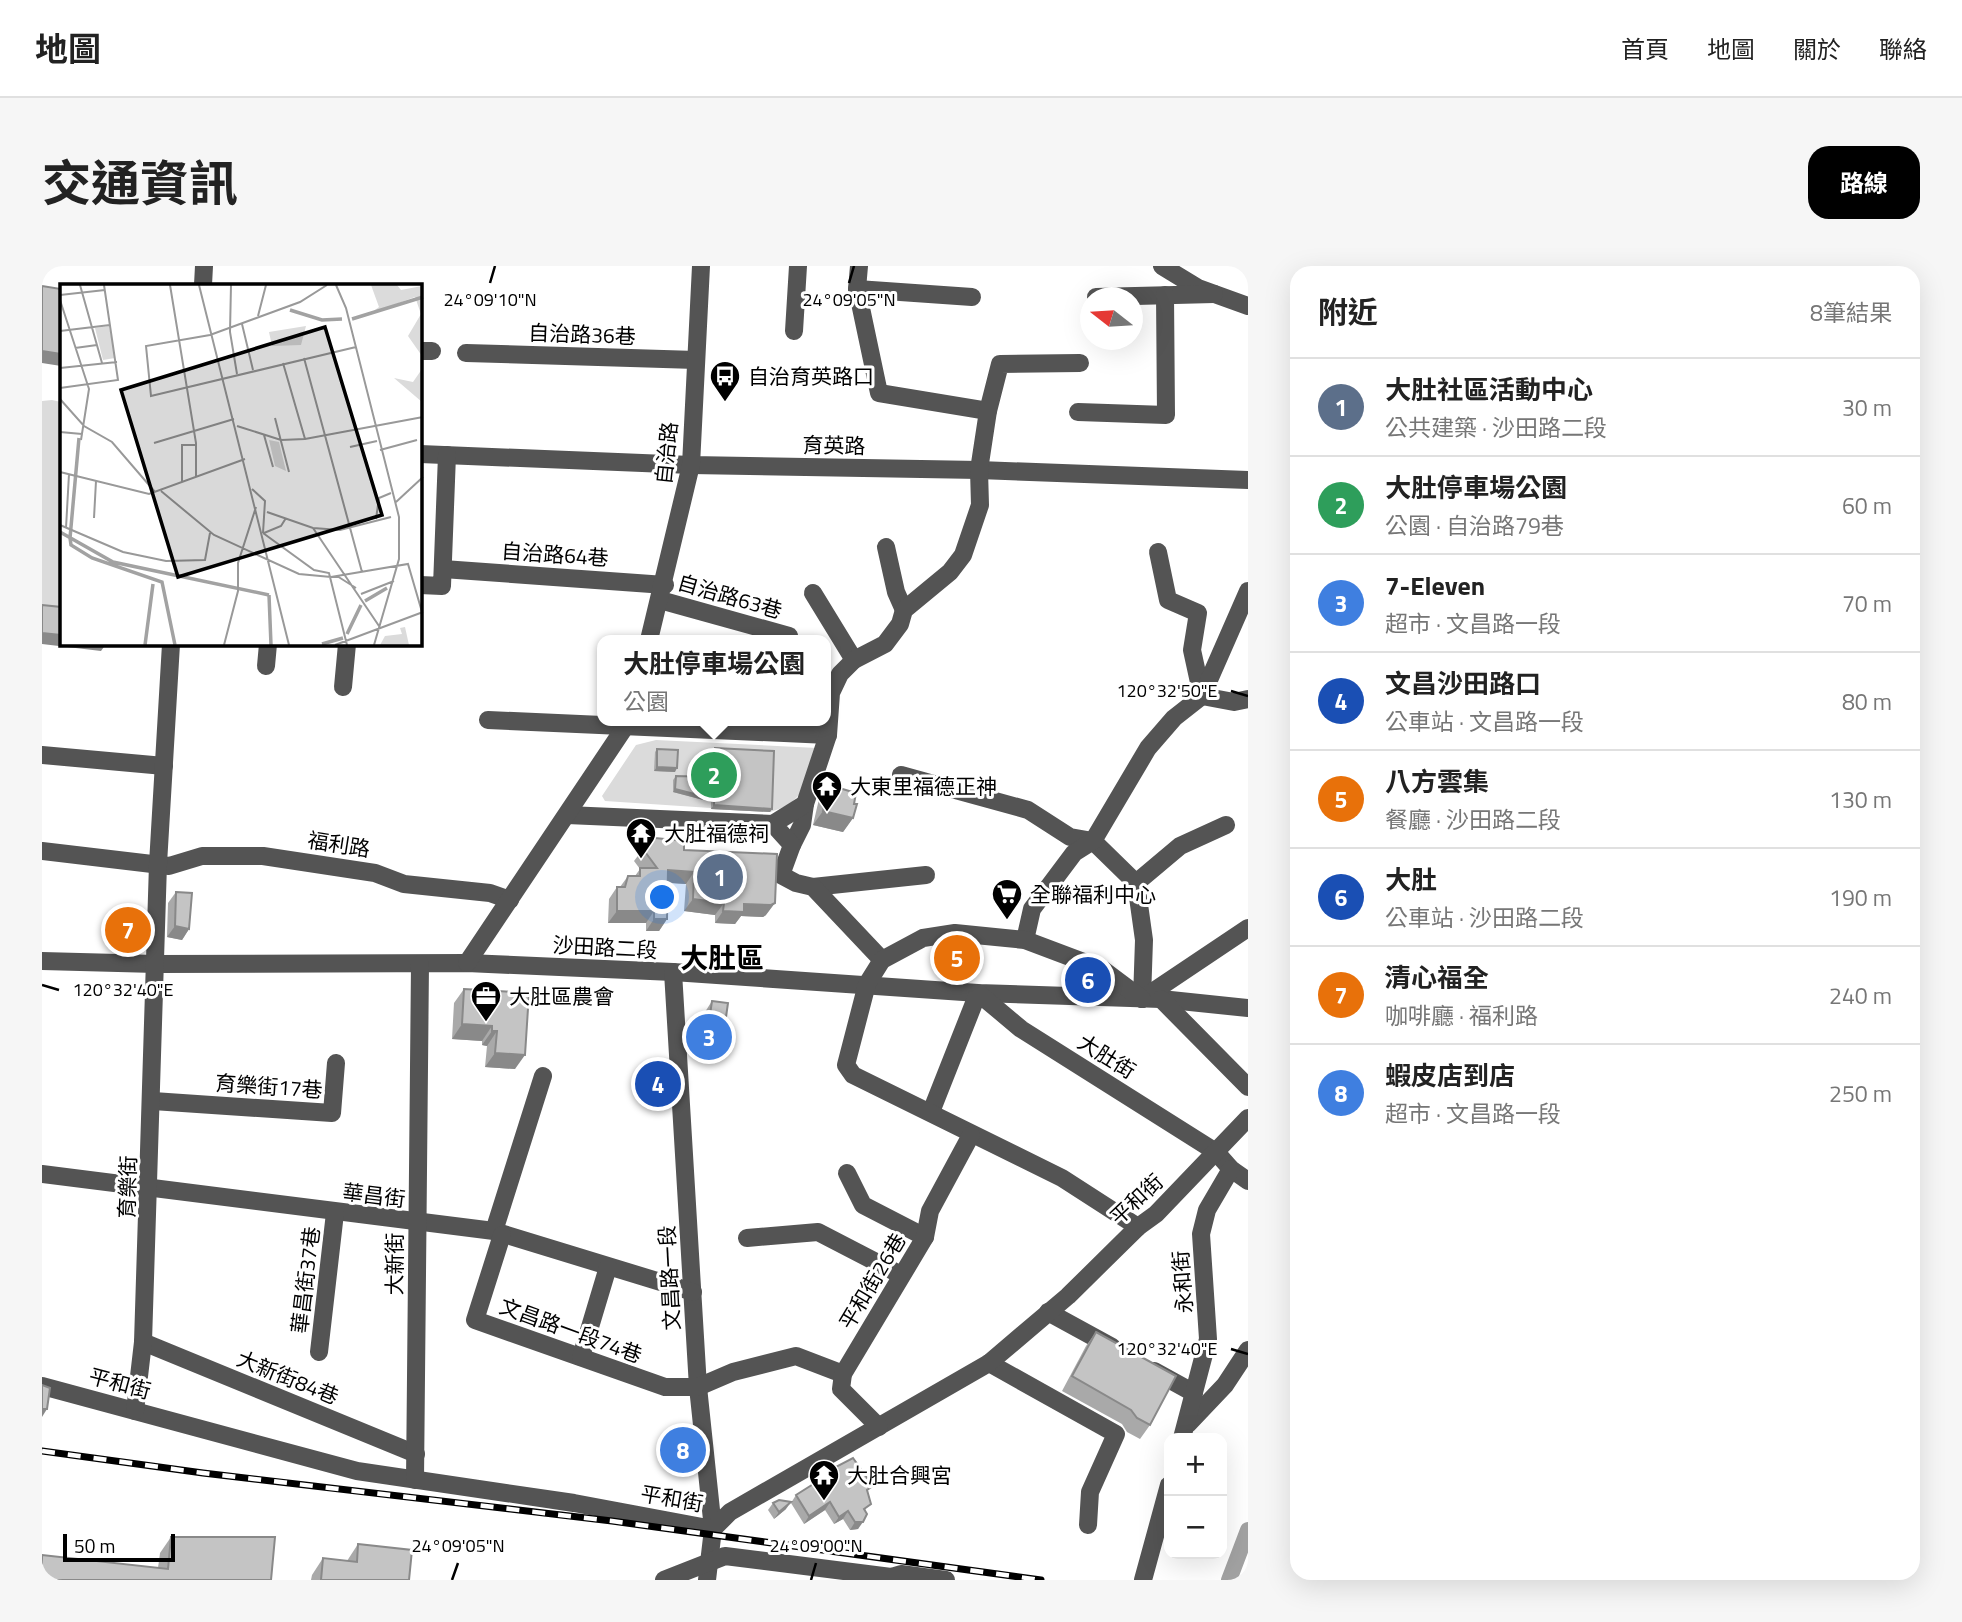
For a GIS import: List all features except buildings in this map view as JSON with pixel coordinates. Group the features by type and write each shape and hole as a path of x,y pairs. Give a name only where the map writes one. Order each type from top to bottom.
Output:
{"street":[{"path":"203,284 205,266"},
{"name":"自治路","path":"650,635 691,465 701,266"},
{"path":"794,331 798,266"},
{"path":"859,266 858,289 865,335 879,393 988,411"},
{"path":"1162,266 1198,288 1248,306"},
{"path":"858,289 972,297"},
{"path":"1143,296 1214,293"},
{"path":"1078,412 1166,415 1165,295"},
{"name":"自治路36巷","path":"466,353 696,360"},
{"path":"831,693 839,674 854,660 885,644 900,624 904,610 950,572 963,555 980,505 979,470 988,411 1000,364 1080,363"},
{"name":"育英路","path":"422,454 691,465 979,470 1248,480"},
{"path":"422,585 442,586 447,455"},
{"path":"886,547 895,592 904,610"},
{"path":"1158,552 1168,600 1198,613 1192,650 1202,696"},
{"name":"自治路64巷","path":"443,569 662,592"},
{"path":"1025,940 1032,909 1074,853 1093,841 1148,748 1174,718 1202,696 1243,617 1248,591"},
{"name":"自治路63巷","path":"662,592 786,635"},
{"path":"814,593 854,660"},
{"path":"156,964 158,864 171,646"},
{"path":"266,666 268,646"},
{"path":"343,687 347,646"},
{"path":"1202,696 1234,702 1248,699"},
{"path":"488,720 597,723"},
{"path":"467,963 627,726"},
{"path":"664,726 828,735"},
{"path":"829,726 802,825 781,875 796,883 813,887 926,875"},
{"path":"42,755 164,766"},
{"path":"901,775 1028,810 1069,837 1093,841 1136,883 1144,940 1142,999"},
{"path":"567,815 773,824 806,804"},
{"path":"773,824 792,845"},
{"path":"1136,883 1180,846 1226,825"},
{"name":"福利路","path":"42,851 169,866 202,856 263,856 375,873 404,884 491,893 510,900"},
{"path":"813,887 882,960"},
{"path":"1142,999 1248,928"},
{"path":"1138,1227 1062,1178 853,1075 846,1065 867,984 882,960 923,938 955,933 1025,940 1102,969 1142,999"},
{"name":"沙田路二段","path":"42,961 156,964 467,963 673,972 978,993 1161,999 1248,1008"},
{"name":"育樂街","path":"135,1410 143,1342 156,964"},
{"name":"大新街","path":"415,1480 420,964"},
{"name":"文昌路一段","path":"673,972 698,1387 713,1529 708,1572"},
{"path":"931,1112 978,993"},
{"name":"大肚街","path":"978,993 1021,1029 1216,1152"},
{"path":"1161,999 1248,1087"},
{"name":"育樂街17巷","path":"153,1101 332,1113 336,1063"},
{"path":"498,1233 542,1076"},
{"name":"平和街","path":"42,1386 357,1471 574,1503 713,1529 730,1512 989,1363 1048,1312 1138,1227 1156,1214 1248,1118"},
{"name":"平和街26巷","path":"843,1374 925,1237 930,1211 971,1135"},
{"path":"1216,1152 1231,1169 1248,1181"},
{"name":"永和街","path":"1184,1432 1208,1339 1201,1234 1207,1210 1231,1169"},
{"path":"847,1173 863,1205 925,1237"},
{"name":"華昌街","path":"42,1174 498,1233 693,1292"},
{"name":"華昌街37巷","path":"319,1352 335,1213"},
{"path":"747,1238 818,1232 901,1275"},
{"name":"文昌路一段74巷","path":"498,1233 475,1320 665,1387 698,1387"},
{"path":"581,1357 608,1268"},
{"path":"1048,1312 1194,1393"},
{"name":"大新街84巷","path":"143,1342 416,1454"},
{"path":"1184,1432 1225,1385 1248,1350"},
{"path":"698,1387 733,1373 796,1356 843,1374 841,1389 879,1427"},
{"path":"989,1363 1116,1434 1090,1492 1088,1525"},
{"path":"1143,1580 1166,1496"},
{"path":"664,1580 680,1571 708,1572 725,1556 891,1577 901,1574 946,1580"}],"shaded area":[{"path":"42,401 60,402 60,607 42,610"},
{"path":"656,740 817,748 807,780 798,796 782,808 770,812 605,801 602,796 636,745"}],"waterway":[{"path":"1229,1580 1248,1530"}],"railway":[{"path":"42,1451 203,1473 612,1521 1041,1580"}],"place":[{"name":"自治育英路口","path":"725,403"},
{"name":"大肚停車場公園","path":"714,775"},
{"name":"大東里福德正神","path":"827,813"},
{"name":"大肚福德祠","path":"641,860"},
{"name":"大肚社區活動中心","path":"720,877"},
{"name":"全聯福利中心","path":"1007,921"},
{"name":"清心福全","path":"128,930"},
{"name":"八方雲集","path":"957,958"},
{"name":"大肚","path":"1088,980"},
{"name":"大肚區農會","path":"486,1023"},
{"name":"7-Eleven","path":"709,1037"},
{"name":"文昌沙田路口","path":"658,1084"},
{"name":"蝦皮店到店","path":"683,1450"},
{"name":"大肚合興宮","path":"824,1502"}],"district":[{"name":"大肚區","path":"722,957"}]}
